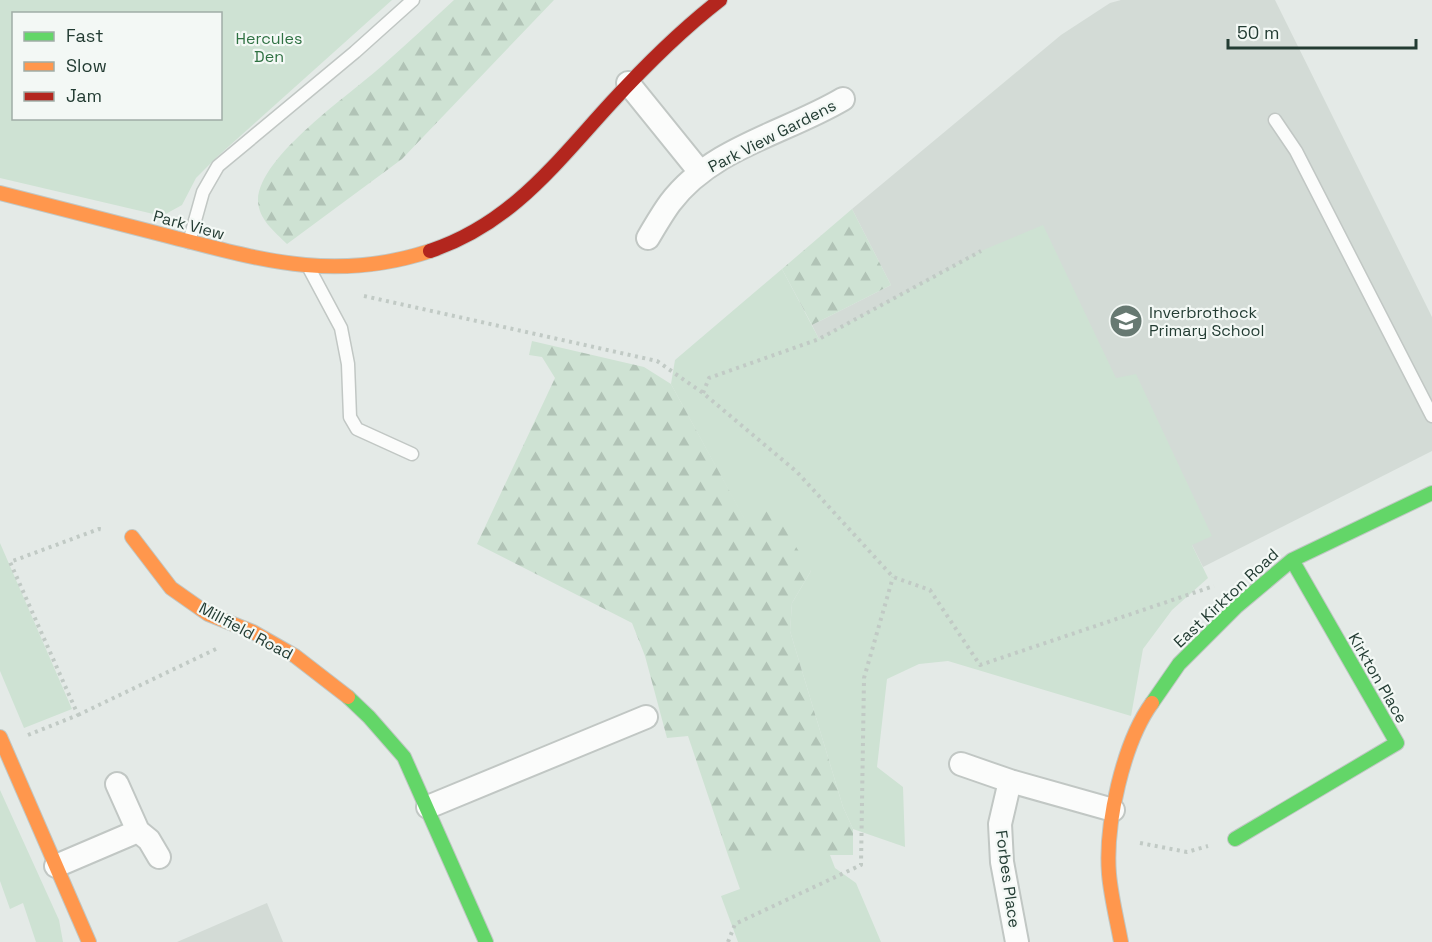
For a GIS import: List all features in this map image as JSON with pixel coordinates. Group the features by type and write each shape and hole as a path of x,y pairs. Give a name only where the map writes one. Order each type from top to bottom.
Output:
{"street":[{"path":"628,83 665,46 720,0"},
{"name":"Park View","path":"0,193 267,262 309,269 373,266 439,249 468,237 502,214 535,188 628,83"},
{"name":"Park View Gardens","path":"628,83 700,172"},
{"name":"Park View Gardens","path":"648,238 671,202 700,172 732,152 843,99"},
{"name":"East Kirkton Road","path":"1121,942 1108,873 1113,810 1124,767 1143,715 1179,664 1236,607 1292,560 1432,493"},
{"name":"Millfield Road","path":"132,537 171,588 208,614 253,632 295,656 335,686 369,717 404,757 486,942"},
{"name":"Kirkton Place","path":"1235,839 1397,743 1292,560"},
{"path":"428,807 646,717"},
{"path":"2,741 89,942"},
{"path":"961,764 1010,781 1113,810"},
{"name":"Forbes Place","path":"1010,781 1000,824 1002,862 1017,942"},
{"path":"117,784 138,831 149,840 159,857"},
{"path":"56,866 138,831"}],"lane":[{"path":"189,242 203,192 218,166 413,0"},
{"path":"1275,120 1296,151 1432,416"},
{"path":"309,269 341,328 348,364 350,417 357,429 412,454"}],"path":[{"path":"703,393 709,378 819,339 981,251"},
{"path":"361,295 657,361 703,393 797,472 893,577 930,590 980,664 1225,582"},
{"path":"78,715 10,562 99,529 132,537"},
{"path":"728,942 735,924 861,866 864,678 893,577"},
{"path":"2,741 78,715 253,632"},
{"path":"1111,838 1187,852 1235,839"}],"shaded area":[{"name":"Inverbrothock Primary School","path":"1121,0 1275,0 1432,317 1432,451 1203,567 1192,545 940,583 812,325 891,285 852,209 1061,35 1110,3"},
{"path":"267,903 283,942 177,942 230,919"}],"green space":[{"name":"Hercules Den","path":"0,0 392,0 218,156 196,178 182,205 162,216 0,178"},
{"path":"454,0 554,0 402,159 287,244 268,225 259,207 258,200 262,183 273,164 309,127 383,65"},
{"path":"852,209 891,285 812,325 782,269"},
{"path":"1043,225 1116,378 1136,374 1212,536 1192,545 1208,578 1172,610 1143,649 1131,716 948,661 919,664 887,679 877,767 903,787 905,847 853,829 843,807 790,631 792,603 811,571 747,524 671,384 675,360 782,269 819,339 981,251"},
{"path":"532,341 644,367 671,384 747,523 772,508 811,571 792,603 790,631 843,807 853,829 853,855 728,855 688,736 667,738 645,656 632,623 477,544 555,378 542,357 529,355"},
{"path":"0,543 72,709 24,728 0,671"},
{"path":"0,790 59,920 63,942 36,942 23,903 10,909 0,881"},
{"path":"728,855 830,855 835,868 856,883 881,942 738,942 721,896 740,889"}],"traffic: fast":[{"path":"1152,703 1179,664 1236,607 1292,560 1432,493"},
{"path":"1235,839 1397,743 1292,560"},
{"path":"348,697 404,757 486,942"}],"traffic: slow":[{"path":"0,193 232,252 296,264 361,265 395,260 430,251"},
{"path":"132,537 171,588 208,614 253,632 295,656 348,697"},
{"path":"1121,942 1109,874 1110,832 1118,785 1132,740 1152,703"},
{"path":"0,737 89,942"}],"traffic: jam":[{"path":"430,251 485,225 530,190 650,62 720,0"}],"place":[{"name":"Inverbrothock Primary School","path":"1126,321"}]}
